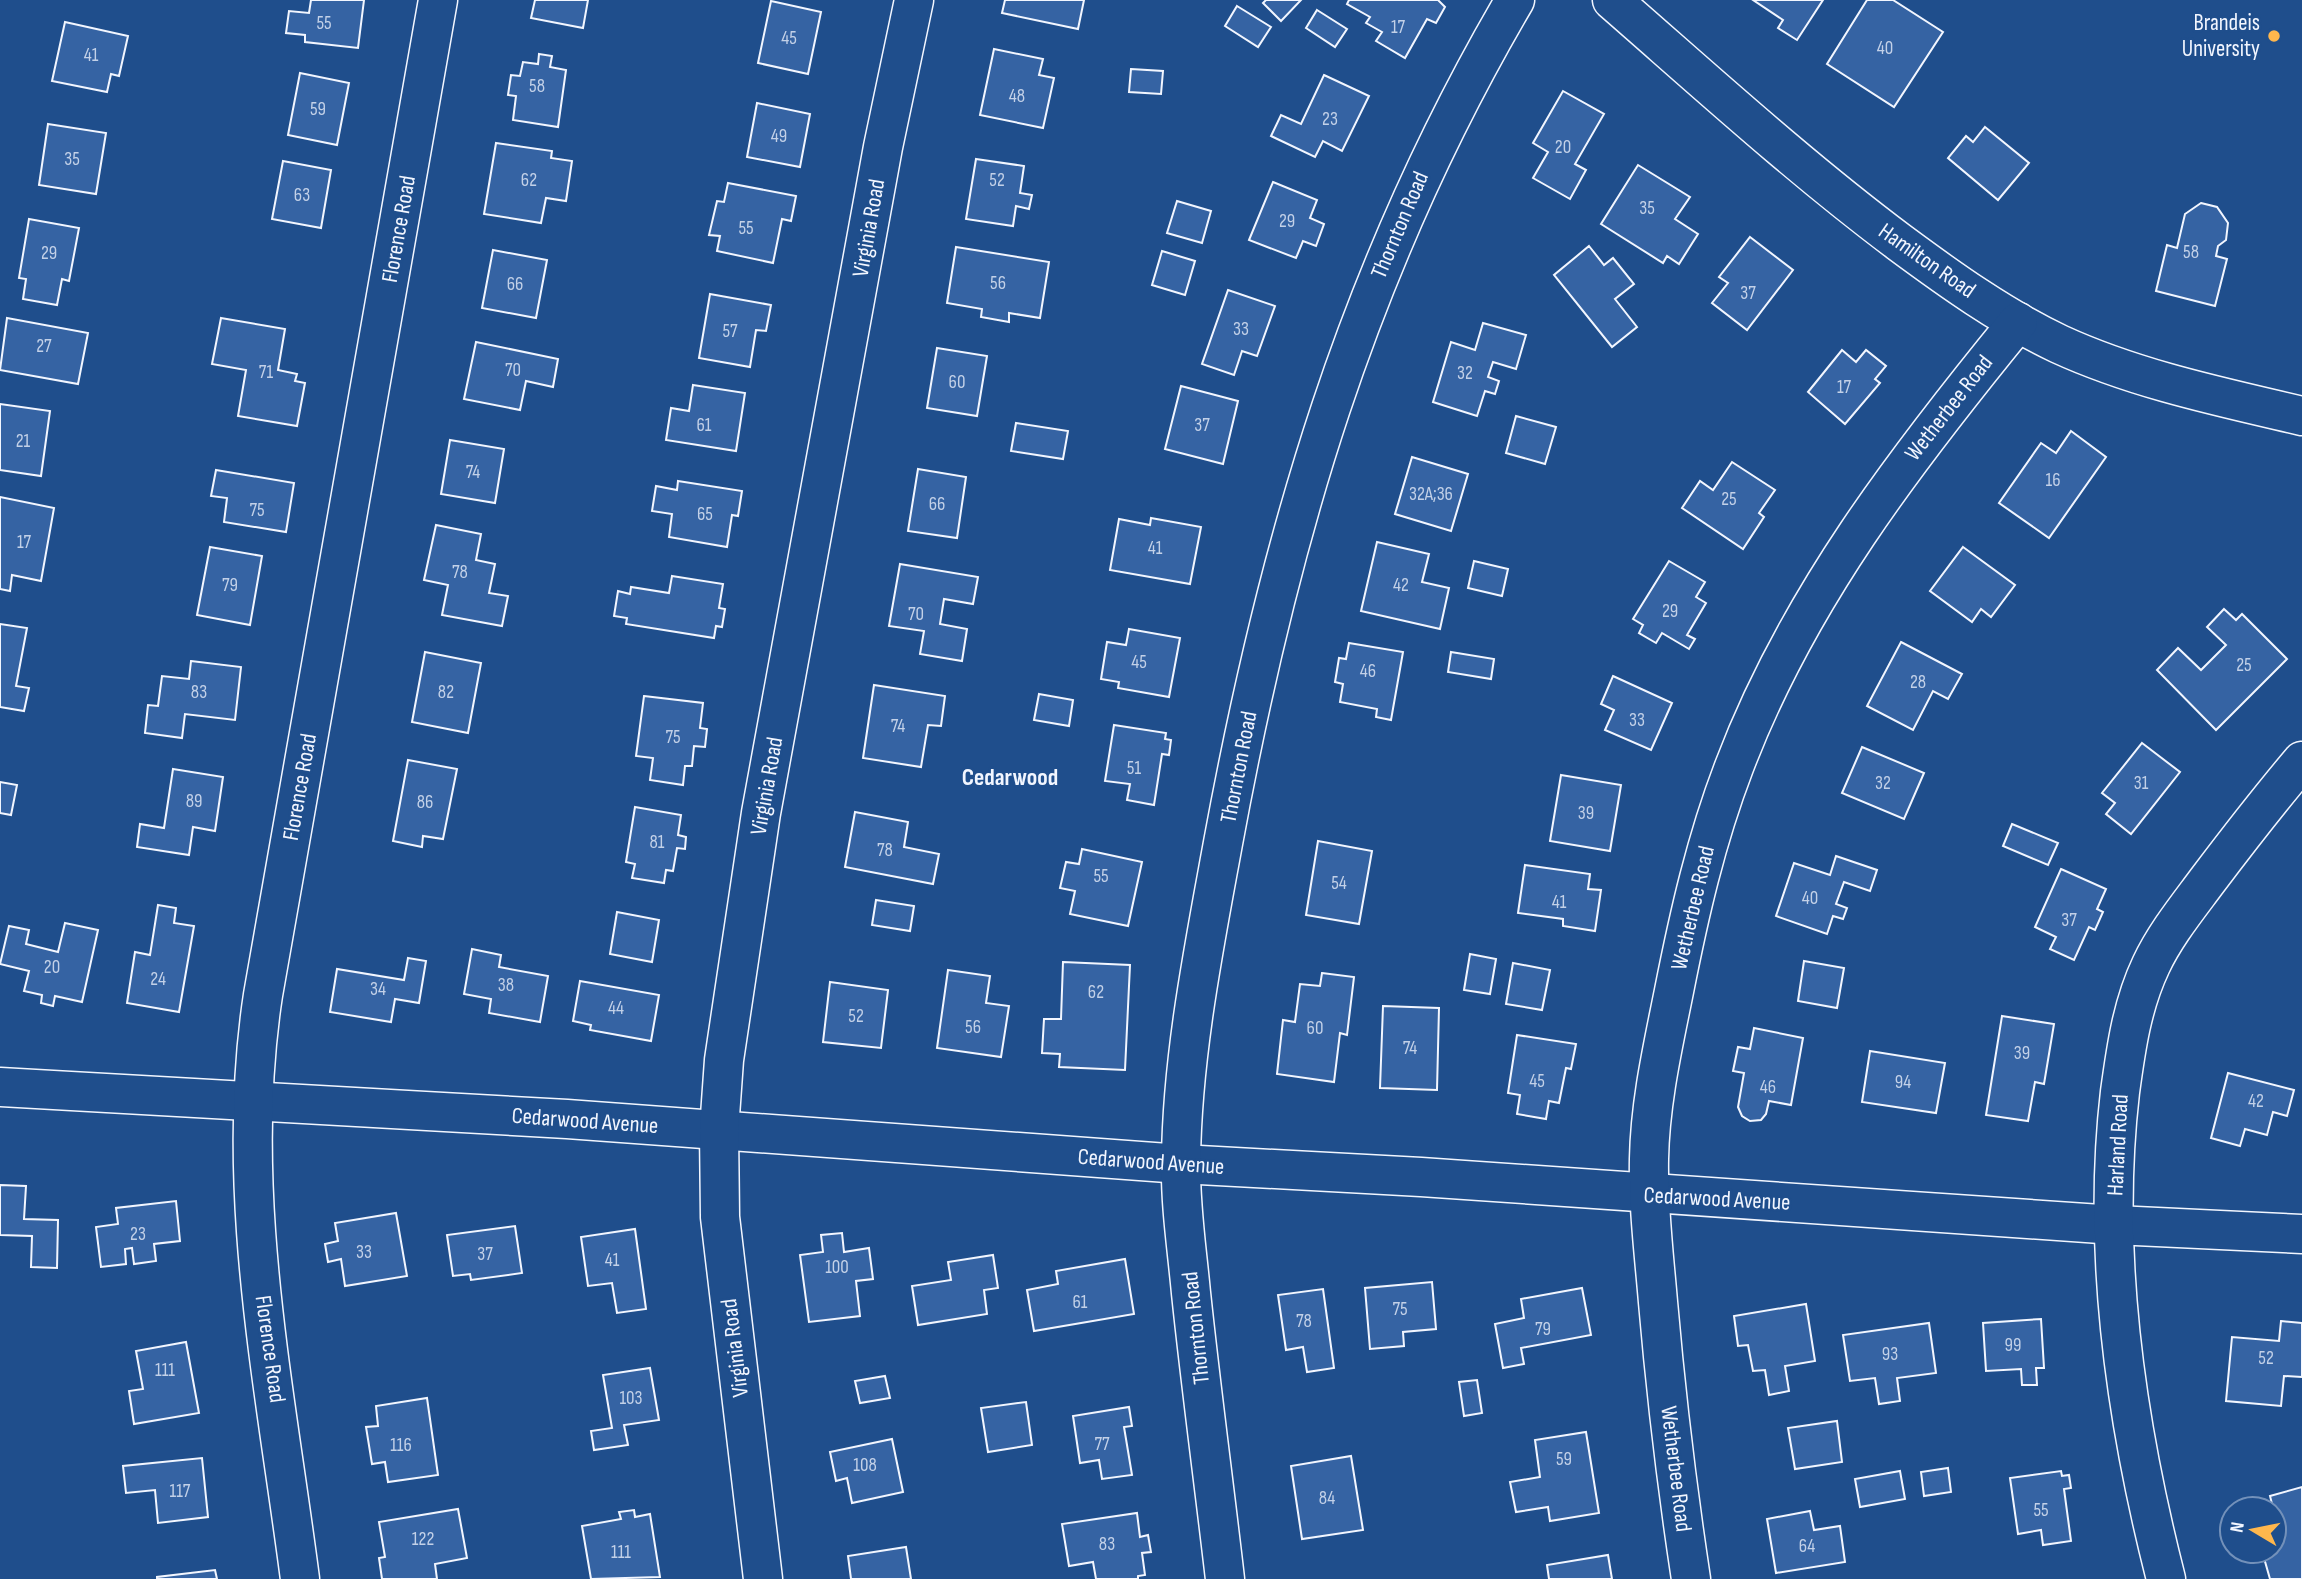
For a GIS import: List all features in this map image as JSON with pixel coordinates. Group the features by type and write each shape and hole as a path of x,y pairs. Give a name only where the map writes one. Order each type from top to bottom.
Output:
{"street":[{"name":"Florence Road","path":"300,1579 257,1252 252,1180 253,1103 263,995 438,0"},
{"name":"Virginia Road","path":"763,1579 723,1252 719,1130 728,1024 761,813 883,147 914,0"},
{"name":"Thornton Road","path":"1225,1579 1193,1310 1181,1164 1189,1062 1218,869 1251,704 1302,494 1349,352 1395,234 1447,120 1515,0"},
{"name":"Hamilton Road","path":"1612,0 1856,209 1945,275 2018,322 2060,344 2141,374 2302,416"},
{"name":"Wetherbee Road","path":"1691,1579 1664,1375 1649,1195 1649,1156 1655,1087 1678,969 1708,844 1739,754 1779,665 1850,544 1915,450 2018,322"},
{"name":"Harland Road","path":"2166,1579 2130,1410 2115,1225 2115,1156 2124,1059 2130,1024 2152,964 2199,891 2302,761"},
{"name":"Cedarwood Avenue","path":"0,1087 567,1119 1181,1164 1421,1177 1649,1195 2115,1225 2302,1234"}],"building":[{"path":"311,0 364,0 358,48 305,42 305,35 286,33 289,11 309,13"},
{"path":"535,0 588,0 583,28 531,18"},
{"path":"1005,0 1084,0 1078,29 1002,13"},
{"path":"1266,0 1301,0 1281,21 1263,3"},
{"path":"1349,0 1438,0 1445,7 1436,23 1427,19 1405,58 1376,41 1382,32 1366,23 1370,17 1347,4"},
{"path":"1753,0 1823,0 1797,40 1778,28 1783,20"},
{"path":"1867,0 1893,0 1943,32 1894,107 1827,64"},
{"path":"771,1 821,12 808,74 758,63"},
{"path":"1237,6 1271,27 1258,47 1225,26"},
{"path":"1317,10 1347,29 1335,47 1306,28"},
{"path":"65,22 128,36 119,76 111,74 107,92 52,81"},
{"path":"994,49 1043,59 1039,75 1054,78 1043,128 980,115"},
{"path":"539,54 552,56 550,67 566,70 558,127 513,120 516,96 508,95 511,75 520,76 523,62 538,64"},
{"path":"1131,69 1163,71 1161,94 1129,92"},
{"path":"300,73 349,83 337,145 288,135"},
{"path":"1324,75 1369,96 1342,151 1323,141 1315,157 1271,136 1281,115 1301,124"},
{"path":"1563,91 1604,114 1575,164 1586,170 1570,199 1533,178 1548,152 1533,143"},
{"path":"757,103 810,114 800,167 747,157"},
{"path":"48,124 106,133 96,194 39,185"},
{"path":"1985,127 2029,163 1998,200 1948,158 1966,136 1973,142"},
{"path":"496,143 552,151 551,158 572,161 566,201 546,198 541,223 484,214"},
{"path":"976,159 1024,166 1020,193 1032,195 1029,209 1016,206 1013,226 966,219"},
{"path":"283,161 331,170 321,228 272,219"},
{"path":"1638,165 1690,197 1675,219 1698,234 1679,264 1667,256 1663,263 1601,224"},
{"path":"1273,182 1317,200 1310,218 1324,224 1316,246 1303,241 1296,258 1249,240"},
{"path":"728,183 796,196 791,221 782,219 773,263 717,251 720,236 709,235 717,201 724,202"},
{"path":"1177,201 1211,211 1202,243 1167,233"},
{"path":"2201,203 2217,207 2228,223 2226,240 2218,246 2216,256 2227,259 2215,306 2156,291 2167,245 2177,248 2185,214"},
{"path":"29,219 79,228 69,281 62,279 57,305 23,299 26,279 19,278"},
{"path":"1750,237 1793,270 1747,330 1712,303 1728,283 1719,277"},
{"path":"1589,246 1604,265 1613,258 1634,284 1615,299 1637,327 1612,347 1554,275"},
{"path":"956,247 1049,262 1040,318 1009,313 1009,322 981,317 982,309 947,303"},
{"path":"493,250 547,260 536,318 482,308"},
{"path":"1162,251 1195,261 1185,295 1152,285"},
{"path":"1228,290 1275,306 1257,356 1242,351 1234,375 1202,364"},
{"path":"710,294 771,305 766,331 756,330 750,367 699,358"},
{"path":"7,318 88,333 78,384 0,370"},
{"path":"221,318 285,329 278,370 297,374 295,381 305,383 297,426 238,416 246,370 212,364"},
{"path":"1483,323 1526,335 1516,369 1493,362 1488,377 1499,381 1495,394 1485,391 1477,416 1433,402 1451,342 1475,350"},
{"path":"476,342 558,359 553,387 526,381 520,410 464,399"},
{"path":"937,348 987,356 977,416 927,408"},
{"path":"1842,350 1856,362 1866,350 1886,366 1875,379 1880,383 1845,424 1808,392"},
{"path":"693,385 745,393 736,451 666,440 671,408 689,411"},
{"path":"1181,386 1238,401 1223,464 1165,449"},
{"path":"0,404 50,411 41,476 0,470"},
{"path":"1516,416 1556,427 1545,464 1506,453"},
{"path":"1016,423 1068,431 1063,459 1011,451"},
{"path":"2071,431 2106,457 2049,538 1999,503 2041,443 2056,453"},
{"path":"450,440 504,449 495,503 441,494"},
{"path":"1412,457 1468,474 1451,531 1395,514"},
{"path":"1732,462 1775,490 1759,513 1764,517 1743,549 1682,508 1700,481 1713,490"},
{"path":"918,469 966,477 957,538 908,531"},
{"path":"216,470 294,483 286,532 224,522 227,498 211,496"},
{"path":"678,481 742,491 738,516 732,515 727,547 669,537 672,514 652,511 656,486 677,490"},
{"path":"0,497 54,508 41,581 12,575 10,591 0,589"},
{"path":"1151,518 1201,527 1190,584 1110,570 1119,519 1150,525"},
{"path":"436,525 481,534 476,560 495,564 489,593 508,596 502,626 442,615 448,585 424,580"},
{"path":"1377,542 1429,554 1422,582 1449,588 1440,629 1361,611"},
{"path":"210,547 262,556 250,625 197,615"},
{"path":"1963,547 2015,585 1991,617 1981,609 1972,622 1930,591"},
{"path":"1474,561 1508,569 1502,596 1468,588"},
{"path":"1669,561 1705,582 1696,597 1706,603 1687,635 1695,639 1689,649 1662,633 1656,643 1639,633 1643,625 1633,619"},
{"path":"900,564 978,577 973,604 944,599 940,624 967,629 962,661 920,654 924,631 889,626"},
{"path":"672,576 723,584 719,608 725,609 722,627 716,626 714,638 626,624 627,618 614,616 618,591 630,594 631,587 669,593"},
{"path":"2224,609 2236,620 2242,614 2287,659 2216,730 2157,670 2178,648 2201,670 2226,645 2207,627"},
{"path":"0,624 27,628 16,686 29,688 24,711 0,707"},
{"path":"1129,629 1180,638 1169,697 1118,688 1119,682 1101,679 1107,642 1126,645"},
{"path":"1901,642 1962,674 1948,699 1933,691 1913,730 1867,706"},
{"path":"1349,643 1403,652 1391,720 1376,717 1377,709 1340,702 1343,684 1335,682 1339,658 1346,659"},
{"path":"425,652 481,663 468,733 412,722"},
{"path":"1451,652 1494,659 1491,679 1448,672"},
{"path":"191,661 241,667 235,720 185,714 182,738 145,733 148,705 158,706 162,676 189,679"},
{"path":"1613,676 1672,703 1651,750 1605,730 1614,710 1601,704"},
{"path":"874,685 945,696 941,726 928,725 921,767 863,758"},
{"path":"1039,694 1073,700 1069,726 1034,720"},
{"path":"644,696 703,703 700,728 707,729 705,747 694,746 692,766 685,766 683,785 650,780 653,758 636,756"},
{"path":"1114,725 1166,733 1165,739 1171,740 1169,755 1162,754 1154,805 1127,800 1130,784 1105,781"},
{"path":"2142,743 2180,772 2131,834 2106,814 2115,803 2102,793"},
{"path":"1862,747 1924,773 1904,819 1842,793"},
{"path":"408,760 457,769 443,839 423,836 422,847 393,841"},
{"path":"173,769 223,777 215,831 193,827 189,855 137,847 140,824 164,828"},
{"path":"1561,775 1621,785 1610,851 1550,841"},
{"path":"0,782 17,785 11,815 0,813"},
{"path":"635,807 681,815 678,835 686,837 685,849 677,848 673,871 666,870 664,883 632,878 635,864 626,862"},
{"path":"855,812 908,822 904,847 939,854 933,884 845,867"},
{"path":"2012,824 2058,843 2048,865 2003,846"},
{"path":"1318,841 1372,851 1359,924 1306,915"},
{"path":"1082,849 1142,862 1128,926 1070,914 1075,891 1060,888 1066,862 1079,864"},
{"path":"1836,856 1877,870 1870,891 1844,882 1836,904 1847,908 1843,919 1833,916 1827,934 1776,916 1794,863 1830,875"},
{"path":"1525,865 1590,874 1588,889 1601,890 1595,931 1563,926 1563,919 1518,913"},
{"path":"2061,869 2106,889 2097,909 2103,912 2095,930 2089,927 2074,960 2050,949 2056,937 2035,927"},
{"path":"876,900 914,906 910,931 872,925"},
{"path":"158,905 176,908 174,923 194,926 179,1012 127,1003 135,952 150,955"},
{"path":"617,912 659,920 652,962 610,954"},
{"path":"65,923 98,930 82,1002 55,996 53,1006 41,1003 42,995 24,991 29,971 0,964 9,926 29,930 26,944 58,952"},
{"path":"472,949 501,955 499,967 548,976 540,1022 489,1013 491,999 464,994"},
{"path":"1470,954 1496,959 1490,994 1464,990"},
{"path":"408,958 426,961 419,1003 395,999 391,1022 330,1012 337,969 404,980"},
{"path":"1804,961 1844,968 1837,1008 1798,1001"},
{"path":"1063,962 1130,965 1125,1070 1059,1067 1060,1054 1042,1053 1044,1019 1061,1019"},
{"path":"1513,963 1550,970 1542,1010 1506,1004"},
{"path":"948,970 990,976 986,1003 1009,1006 1001,1057 937,1048"},
{"path":"1322,973 1354,977 1347,1035 1340,1033 1334,1082 1277,1074 1283,1020 1295,1022 1300,984 1320,986"},
{"path":"580,981 659,995 651,1041 590,1030 591,1025 573,1021"},
{"path":"830,982 888,990 881,1048 823,1042"},
{"path":"1383,1006 1439,1008 1437,1090 1380,1088"},
{"path":"2002,1016 2054,1024 2044,1084 2035,1082 2028,1121 1986,1115"},
{"path":"1754,1028 1803,1038 1791,1105 1769,1101 1766,1114 1761,1120 1750,1121 1742,1116 1738,1107 1744,1073 1733,1071 1738,1047 1750,1049"},
{"path":"1517,1035 1576,1044 1571,1069 1566,1068 1559,1103 1549,1101 1546,1119 1517,1114 1520,1095 1508,1093"},
{"path":"1870,1051 1945,1063 1936,1113 1862,1102"},
{"path":"2228,1073 2294,1090 2287,1116 2273,1112 2267,1135 2245,1129 2240,1146 2211,1138"},
{"path":"0,1185 26,1186 24,1219 58,1220 57,1268 31,1267 32,1236 0,1235"},
{"path":"176,1201 180,1241 154,1244 156,1261 134,1264 132,1248 125,1249 126,1264 101,1267 96,1227 118,1224 116,1208"},
{"path":"396,1213 407,1276 345,1286 341,1259 328,1262 325,1244 338,1241 335,1223"},
{"path":"515,1226 522,1273 471,1280 470,1274 453,1276 447,1235"},
{"path":"635,1229 646,1309 617,1313 612,1283 588,1286 581,1237"},
{"path":"842,1233 844,1252 869,1248 873,1279 856,1281 860,1316 809,1322 800,1255 823,1252 821,1235"},
{"path":"993,1255 998,1288 984,1290 987,1314 918,1325 912,1286 951,1280 948,1262"},
{"path":"1125,1259 1134,1314 1034,1331 1027,1290 1058,1284 1056,1271"},
{"path":"1432,1282 1436,1329 1403,1332 1404,1346 1370,1349 1365,1288"},
{"path":"1582,1288 1591,1335 1521,1348 1524,1364 1503,1368 1495,1324 1524,1318 1521,1299"},
{"path":"1323,1289 1334,1368 1307,1372 1303,1347 1286,1350 1278,1295"},
{"path":"1806,1304 1815,1361 1785,1366 1789,1391 1769,1395 1765,1370 1753,1371 1748,1345 1738,1346 1734,1316"},
{"path":"2041,1319 2044,1368 2036,1368 2037,1385 2022,1385 2021,1369 1986,1371 1983,1323"},
{"path":"2281,1321 2302,1323 2302,1377 2284,1376 2281,1406 2226,1401 2232,1337 2279,1341"},
{"path":"1929,1323 1936,1373 1897,1378 1900,1401 1879,1404 1875,1378 1850,1381 1843,1335"},
{"path":"186,1342 199,1413 134,1424 129,1391 143,1389 136,1351"},
{"path":"650,1368 659,1420 624,1425 628,1445 594,1450 591,1431 612,1428 603,1375"},
{"path":"885,1376 890,1398 860,1403 855,1381"},
{"path":"1477,1380 1482,1413 1464,1416 1459,1382"},
{"path":"427,1398 438,1475 388,1482 385,1462 372,1464 366,1427 378,1426 376,1406"},
{"path":"1026,1402 1032,1445 988,1452 981,1408"},
{"path":"1129,1407 1132,1426 1124,1427 1132,1475 1102,1479 1099,1460 1080,1463 1073,1416"},
{"path":"1837,1421 1842,1462 1795,1469 1788,1428"},
{"path":"1586,1432 1599,1513 1550,1521 1548,1507 1516,1512 1510,1482 1540,1477 1535,1440"},
{"path":"892,1439 903,1492 852,1503 847,1478 836,1481 830,1452"},
{"path":"1351,1456 1363,1530 1302,1539 1291,1466"},
{"path":"202,1458 208,1517 158,1523 155,1490 126,1493 123,1466"},
{"path":"1948,1468 1951,1492 1924,1496 1921,1472"},
{"path":"1900,1471 1905,1499 1860,1507 1855,1479"},
{"path":"2061,1471 2062,1476 2069,1475 2071,1488 2064,1489 2071,1541 2043,1545 2041,1530 2018,1534 2010,1478"},
{"path":"2302,1487 2302,1579 2270,1579 2266,1565 2288,1565 2288,1495 2274,1495"},
{"path":"458,1509 467,1558 435,1564 437,1579 382,1579 379,1558 385,1557 379,1522"},
{"path":"634,1510 635,1517 650,1514 660,1577 591,1579 582,1526 621,1519 619,1512"},
{"path":"1810,1511 1814,1530 1840,1526 1845,1562 1776,1573 1767,1519"},
{"path":"1137,1513 1140,1537 1148,1535 1151,1552 1142,1553 1145,1575 1138,1576 1138,1579 1096,1579 1093,1562 1069,1566 1062,1524"},
{"path":"906,1547 911,1579 851,1579 848,1556"},
{"path":"1608,1555 1612,1579 1549,1579 1547,1565"},
{"path":"215,1570 217,1579 157,1579 157,1577"}],"place":[{"name":"Brandeis University","path":"2274,36"}],"district":[{"name":"Cedarwood","path":"1010,777"}]}
